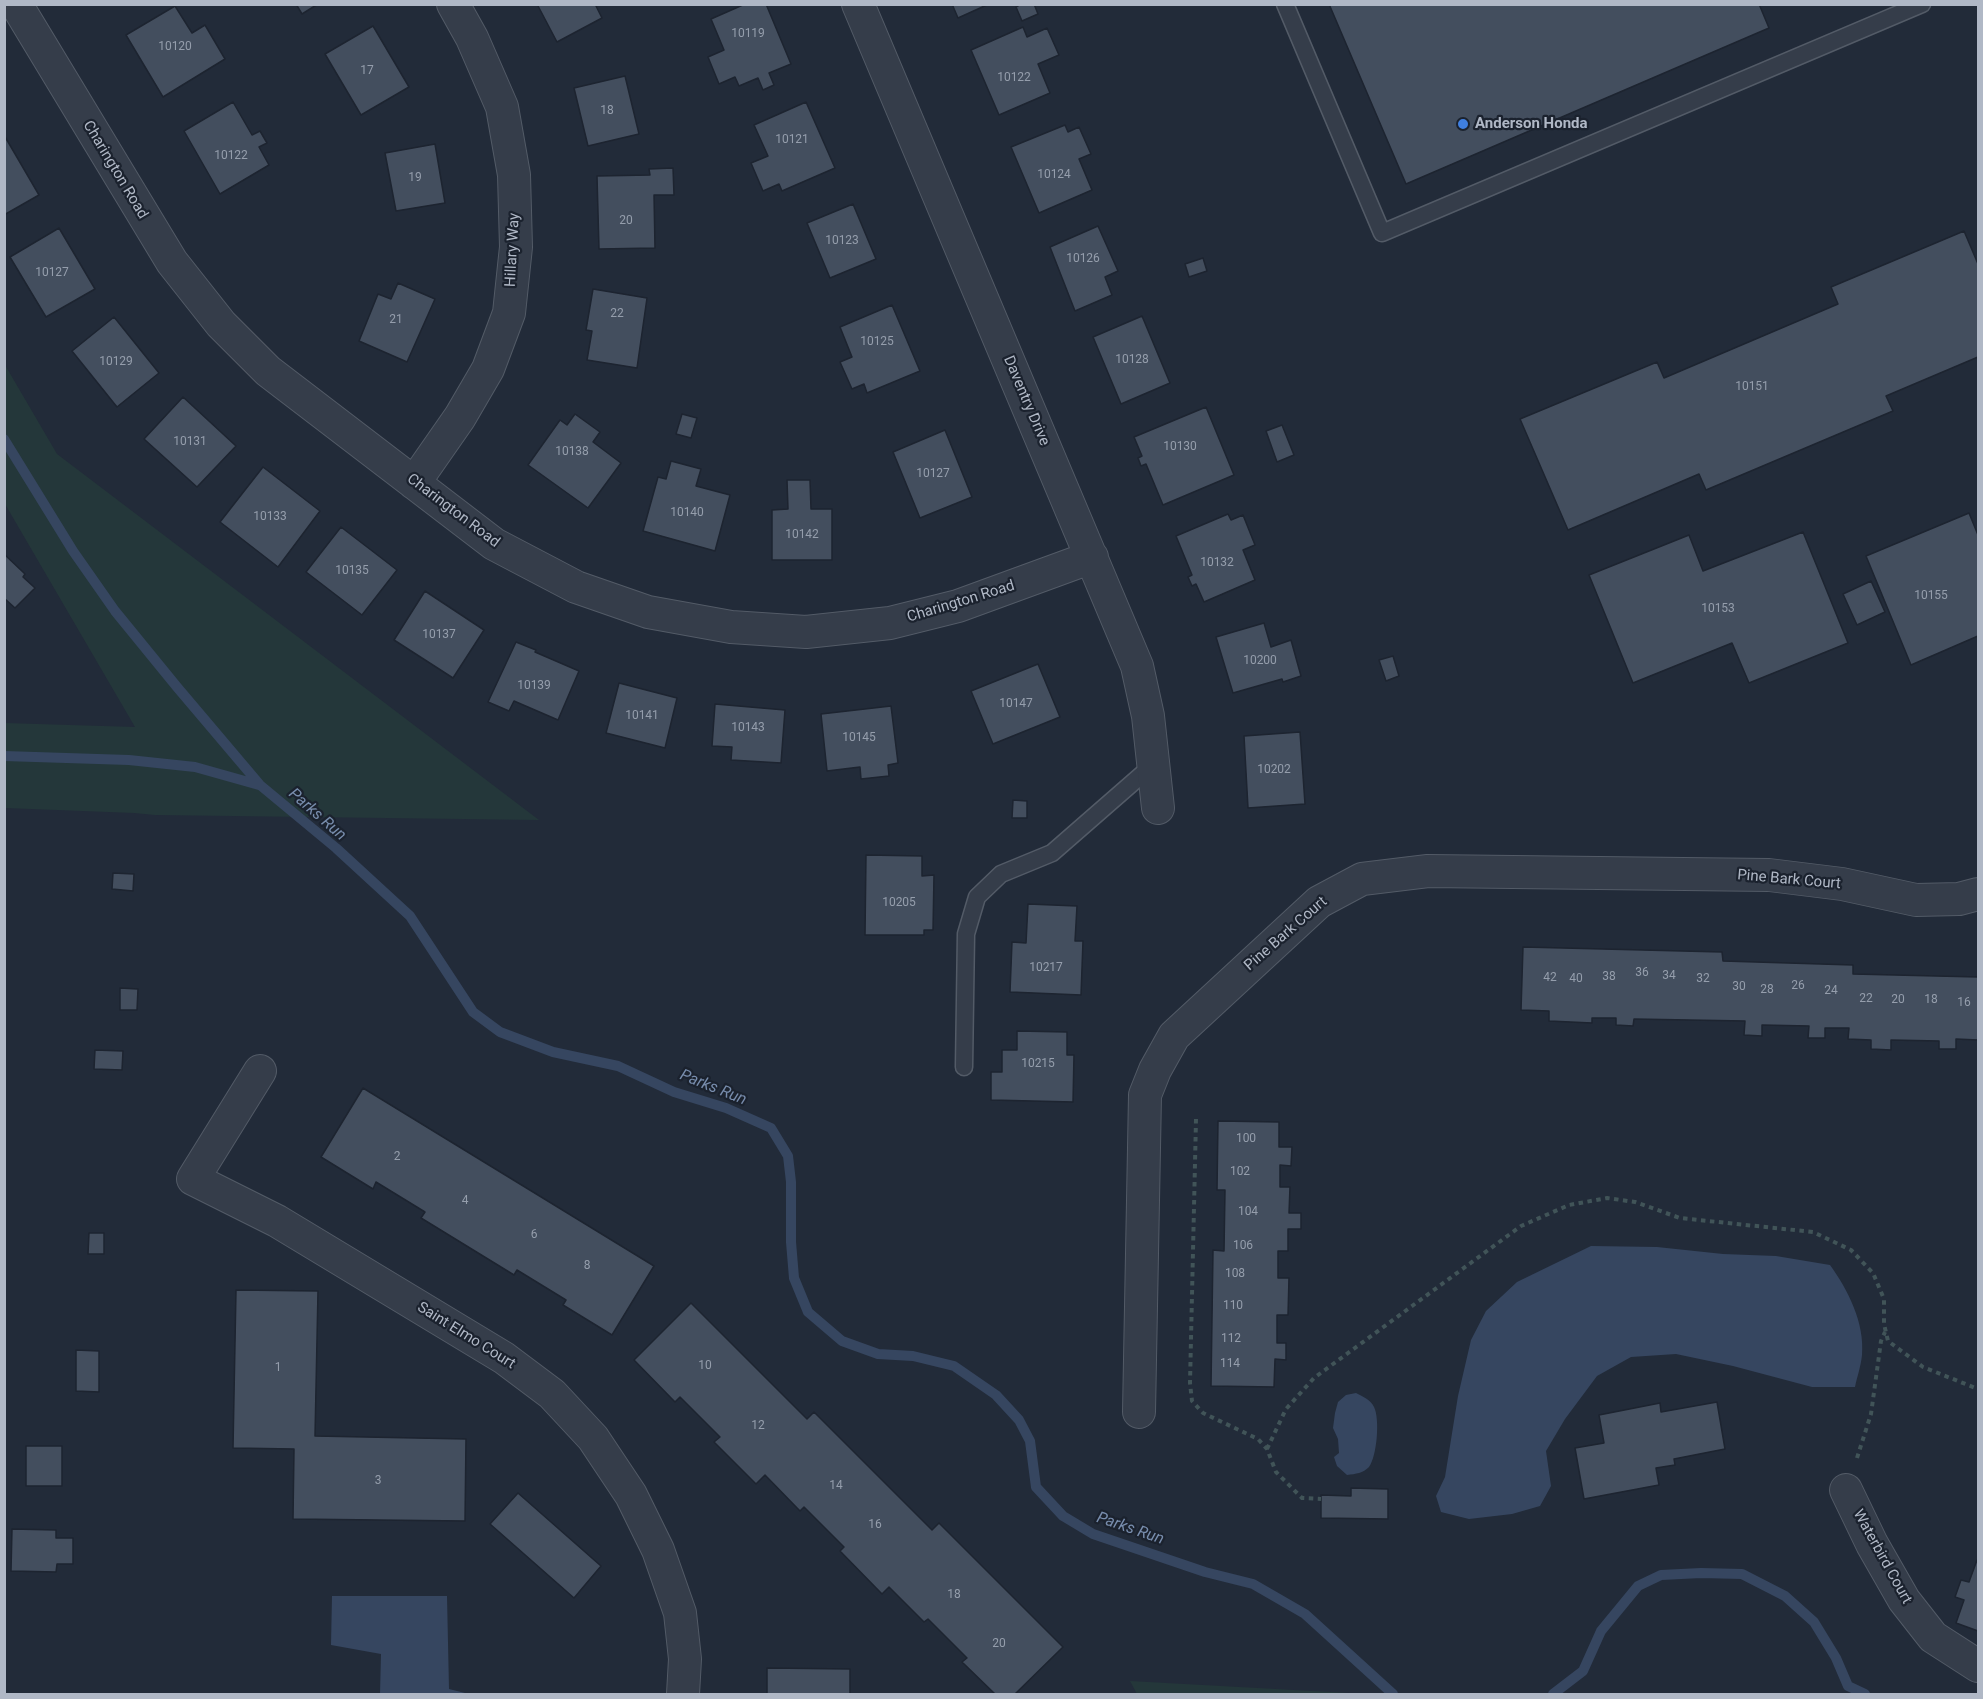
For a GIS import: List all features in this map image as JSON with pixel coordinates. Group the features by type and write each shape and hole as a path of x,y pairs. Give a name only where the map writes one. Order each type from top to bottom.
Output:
{"street":[{"name":"Charington Road","path":"16,4 172,262 221,324 268,371 494,544 576,587 648,612 730,627 806,632 890,623 958,606 1092,557"},
{"name":"Hillary Way","path":"414,483 460,417 488,369 509,313 516,247 514,175 502,107 472,38 453,4"},
{"name":"Daventry Drive","path":"858,4 1137,666 1148,716 1158,808"},
{"name":"Pine Bark Court","path":"1139,1412 1145,1095 1155,1070 1174,1036 1319,902 1362,879 1428,871 1769,875 1842,884 1916,900 1959,899 1978,894"},
{"name":"Saint Elmo Court","path":"260,1071 193,1179 287,1227 504,1358 552,1394 593,1438 625,1485 658,1550 680,1613 685,1659 683,1695"},
{"name":"Waterbird Court","path":"1846,1490 1872,1544 1904,1600 1933,1637 1978,1666"}],"lane":[{"path":"1285,4 1382,233 1922,4"},
{"path":"964,1067 966,934 976,897 1001,874 1052,853 1154,764"}],"path":[{"path":"1196,1119 1190,1383 1192,1401 1203,1413 1258,1439 1268,1449 1276,1472 1302,1498 1321,1500"},
{"path":"1268,1449 1286,1409 1314,1378 1521,1226 1569,1205 1607,1198 1635,1202 1680,1218 1813,1232 1851,1250 1873,1273 1884,1299 1885,1332 1888,1341 1923,1367 1978,1389"},
{"path":"1846,1490 1871,1414 1881,1341 1885,1332"}],"shaded area":[{"path":"5,365 57,454 539,820 155,815 5,808 5,723 135,727 5,504"},
{"path":"1130,1681 1367,1694 1137,1694"}],"water":[{"path":"1591,1246 1657,1247 1723,1254 1776,1256 1830,1265 1849,1296 1861,1331 1862,1355 1855,1387 1812,1387 1676,1354 1631,1357 1597,1376 1565,1419 1546,1451 1551,1486 1540,1506 1512,1514 1469,1519 1441,1512 1436,1496 1445,1477 1458,1396 1471,1340 1486,1311 1517,1282"},
{"path":"1356,1393 1369,1400 1374,1407 1377,1437 1369,1467 1359,1473 1347,1475 1337,1466 1334,1457 1339,1453 1338,1439 1333,1428 1338,1402 1346,1395"},
{"path":"332,1596 447,1596 449,1689 469,1694 380,1694 381,1654 331,1645"}],"building":[{"path":"296,4 318,4 302,14"},
{"path":"537,4 595,4 602,18 557,42"},
{"path":"745,4 766,4 791,64 769,73 774,85 763,90 758,78 739,86 735,77 719,84 708,57 724,50 711,19"},
{"path":"952,4 989,4 958,18"},
{"path":"1021,4 1034,4 1038,14 1022,21 1016,7"},
{"name":"Anderson Honda","path":"1329,4 1759,4 1769,28 1406,184"},
{"path":"175,6 192,33 205,25 225,59 163,97 126,35"},
{"path":"373,26 409,87 361,115 325,54"},
{"path":"1023,27 1027,37 1047,28 1059,55 1038,64 1050,93 999,115 971,50"},
{"path":"625,76 639,134 588,146 574,88"},
{"path":"233,102 252,135 260,131 267,143 259,147 269,165 220,194 184,131"},
{"path":"806,102 835,168 782,191 779,184 763,191 751,163 768,156 754,125"},
{"path":"1065,125 1068,132 1079,127 1091,154 1079,159 1092,190 1039,213 1011,147"},
{"path":"4,135 39,195 4,215"},
{"path":"435,144 445,203 396,211 385,153"},
{"path":"673,168 674,195 654,195 655,248 599,249 597,176 650,175 649,169"},
{"path":"853,204 876,259 830,278 807,223"},
{"path":"1098,226 1118,271 1105,277 1112,295 1075,311 1050,247"},
{"path":"59,228 95,289 46,317 10,257"},
{"path":"1964,231 1978,264 1978,357 1886,396 1893,411 1706,490 1699,474 1568,530 1520,419 1657,362 1664,378 1838,304 1831,287"},
{"path":"1203,258 1207,271 1189,277 1185,264"},
{"path":"398,283 435,299 407,362 359,341 378,294 391,299"},
{"path":"593,289 647,298 637,368 587,360 592,331 586,330"},
{"path":"892,305 920,371 867,393 864,384 852,389 840,362 852,357 840,327"},
{"path":"1142,316 1170,383 1121,404 1093,337"},
{"path":"114,317 159,373 117,407 72,351"},
{"path":"183,397 236,446 197,487 144,439"},
{"path":"1206,407 1234,475 1163,505 1146,464 1141,466 1138,458 1142,456 1134,437"},
{"path":"575,414 600,432 593,442 621,463 588,508 528,465 560,420 567,425"},
{"path":"682,414 697,418 691,438 676,434"},
{"path":"1282,425 1294,455 1277,462 1266,431"},
{"path":"945,430 972,497 920,518 893,452"},
{"path":"671,461 701,469 696,486 730,495 715,551 643,531 658,477 666,479"},
{"path":"263,467 320,511 278,567 220,522"},
{"path":"787,480 810,480 811,509 832,509 832,560 772,560 772,510 788,509"},
{"path":"1969,513 1978,535 1978,636 1911,665 1866,556"},
{"path":"1228,514 1231,520 1243,515 1255,545 1243,550 1255,580 1204,602 1196,584 1192,586 1188,577 1192,575 1176,536"},
{"path":"341,527 397,570 362,615 306,572"},
{"path":"1803,532 1848,643 1749,683 1732,643 1633,683 1589,575 1689,535 1703,571"},
{"path":"4,554 25,574 23,577 35,588 15,608 4,598"},
{"path":"1871,581 1885,612 1857,625 1843,594"},
{"path":"425,591 484,630 453,678 394,640"},
{"path":"1264,623 1271,647 1291,640 1301,676 1233,693 1216,637"},
{"path":"516,642 579,671 558,720 514,701 509,711 488,702"},
{"path":"1393,656 1399,676 1386,681 1379,660"},
{"path":"1038,664 1060,717 993,744 971,691"},
{"path":"619,683 677,698 665,748 606,733"},
{"path":"715,704 785,710 781,763 731,760 732,747 712,746"},
{"path":"891,706 898,763 888,765 889,776 861,779 860,767 827,771 821,714"},
{"path":"1300,732 1305,804 1248,808 1244,736"},
{"path":"1013,800 1027,801 1027,818 1012,818"},
{"path":"866,855 922,856 922,876 934,875 933,930 924,930 924,935 865,935"},
{"path":"113,873 134,874 133,891 112,889"},
{"path":"1028,904 1077,906 1075,941 1083,941 1081,995 1010,992 1012,942 1026,943"},
{"path":"1523,947 1722,952 1723,961 1853,965 1853,974 1978,977 1978,1040 1956,1039 1956,1049 1939,1049 1939,1041 1891,1040 1891,1050 1871,1049 1871,1040 1848,1039 1849,1028 1825,1028 1825,1038 1808,1038 1809,1026 1762,1025 1762,1036 1744,1035 1745,1021 1634,1019 1633,1026 1616,1025 1616,1018 1592,1018 1592,1023 1549,1021 1549,1011 1521,1010"},
{"path":"120,988 138,989 137,1010 120,1010"},
{"path":"1017,1031 1067,1032 1067,1055 1074,1055 1073,1102 991,1100 991,1072 1002,1072 1002,1050 1017,1050"},
{"path":"95,1050 123,1051 122,1070 94,1069"},
{"path":"363,1088 654,1266 612,1335 563,1305 566,1300 517,1270 514,1275 421,1218 425,1212 376,1182 373,1189 321,1157"},
{"path":"1218,1121 1279,1122 1279,1147 1292,1147 1291,1166 1280,1165 1280,1187 1290,1187 1289,1213 1301,1213 1301,1229 1288,1229 1288,1251 1278,1251 1278,1278 1289,1278 1288,1315 1277,1315 1277,1343 1286,1343 1286,1360 1275,1359 1274,1387 1211,1386 1213,1250 1224,1251 1225,1190 1217,1190"},
{"path":"89,1233 104,1233 104,1254 88,1254"},
{"path":"236,1290 318,1291 315,1436 466,1439 465,1521 293,1519 294,1449 233,1448"},
{"path":"691,1303 807,1419 814,1412 932,1530 939,1523 1063,1647 1015,1694 995,1694 962,1662 967,1658 928,1619 924,1622 889,1587 882,1594 840,1551 844,1547 804,1507 800,1511 765,1475 756,1484 714,1442 720,1437 680,1397 675,1402 634,1360"},
{"path":"76,1350 99,1351 99,1392 76,1391"},
{"path":"1717,1402 1725,1449 1674,1459 1675,1465 1656,1468 1659,1485 1584,1499 1575,1448 1604,1443 1599,1415 1660,1403 1661,1412"},
{"path":"26,1446 62,1446 62,1486 26,1486"},
{"path":"1351,1488 1388,1489 1388,1519 1321,1518 1321,1495 1351,1496"},
{"path":"518,1493 601,1566 574,1598 490,1524"},
{"path":"12,1529 56,1530 56,1538 73,1538 73,1564 57,1564 56,1572 11,1571"},
{"path":"1977,1560 1978,1631 1956,1623 1964,1600 1955,1597 1961,1580 1969,1582"},
{"path":"767,1668 850,1669 850,1694 767,1694"}],"waterway":[{"name":"Parks Run","path":"4,439 73,551 115,611 177,687 260,785 336,848 410,916 473,1012 500,1032 553,1052 618,1066 674,1092 726,1108 771,1128 788,1156 794,1278 808,1312 842,1341 878,1354 913,1356 954,1366 996,1395 1019,1420 1030,1441 1036,1487 1063,1516 1093,1534 1205,1572 1253,1584 1305,1614 1393,1694"},
{"path":"4,756 129,760 195,767 259,785"},
{"name":"Parks Run","path":"1553,1694 1583,1671 1601,1631 1638,1586 1661,1575 1701,1573 1742,1574 1785,1596 1814,1622 1836,1658 1848,1686 1865,1694"}],"place":[{"name":"Anderson Honda","path":"1463,124"}]}
